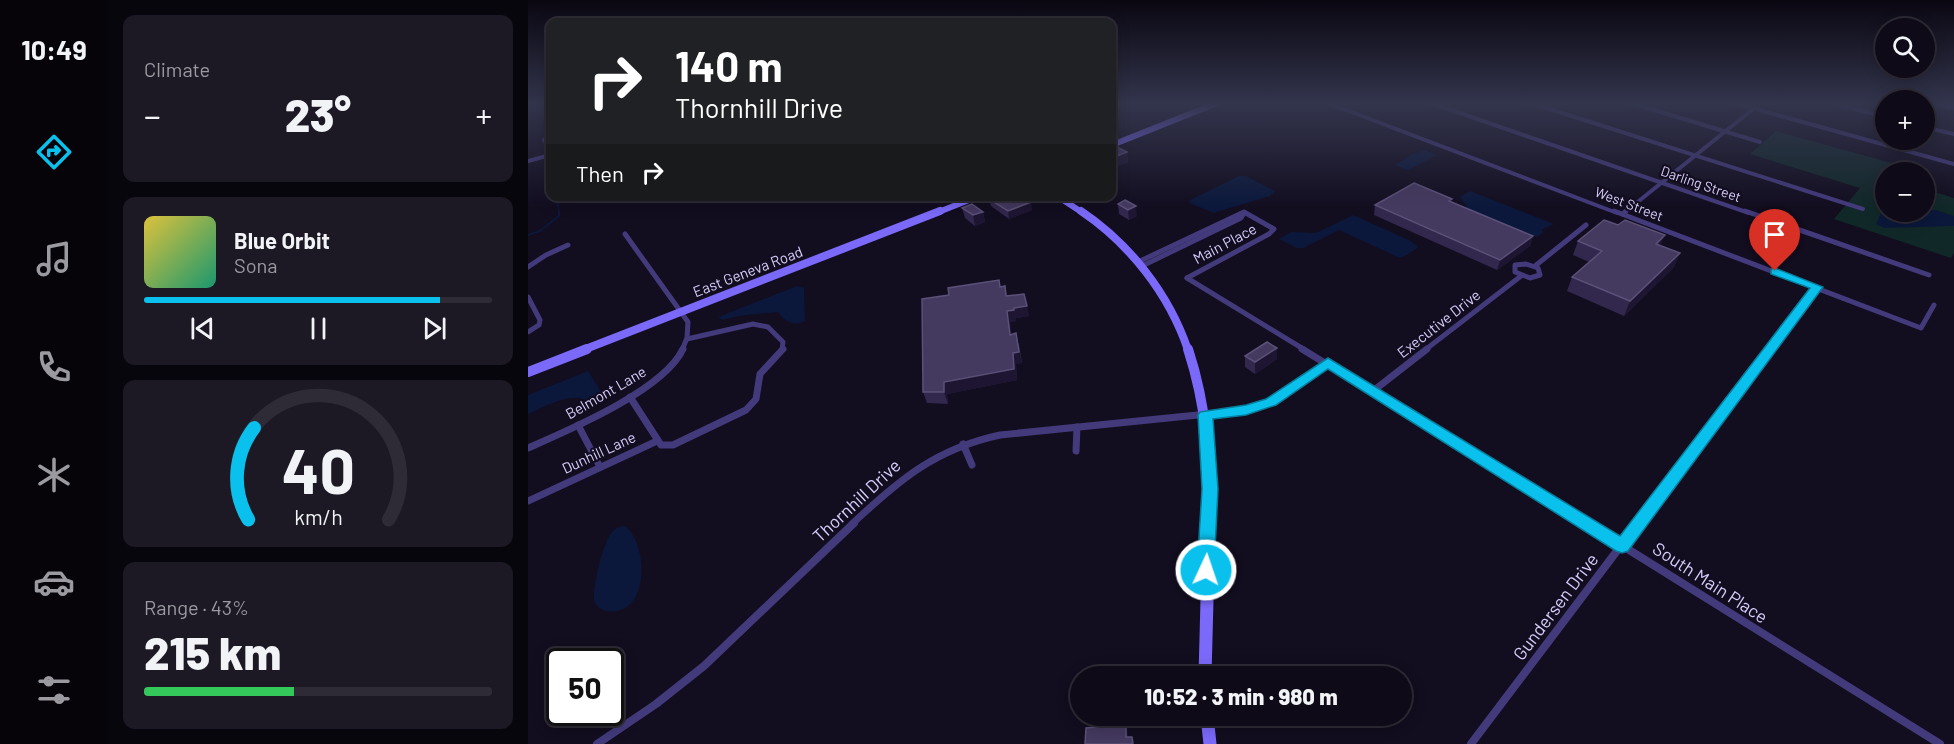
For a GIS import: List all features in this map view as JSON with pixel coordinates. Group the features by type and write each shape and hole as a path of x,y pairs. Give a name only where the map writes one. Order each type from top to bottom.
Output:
{"main road":[{"path":"1116,143 1130,138"},
{"name":"East Geneva Road","path":"528,372 966,201"},
{"path":"1064,201 1108,231 1140,264 1165,300 1184,337 1196,372 1205,415 1210,489 1204,609 1205,666"},
{"path":"1208,726 1210,744"}],"street":[{"name":"West Street","path":"1420,138 1921,328 1934,305"},
{"name":"Darling Street","path":"1531,138 1929,275"},
{"path":"1639,138 1863,209"},
{"path":"1623,214 1719,138"},
{"path":"1745,138 1760,142"},
{"path":"1858,138 1954,164"},
{"path":"528,161 546,156"},
{"name":"Main Place","path":"1140,264 1241,218 1244,212 1274,228 1274,231 1187,278"},
{"name":"Executive Drive","path":"1535,266 1586,225"},
{"path":"625,234 688,322 687,339"},
{"path":"528,267 546,255 568,245"},
{"name":"Executive Drive","path":"1522,264 1535,266 1540,273 1537,277 1521,276 1513,270 1515,266 1522,264"},
{"name":"Executive Drive","path":"1373,391 1521,276"},
{"name":"South Main Place","path":"1187,278 1328,363 1940,744"},
{"name":"Gundersen Drive","path":"1471,744 1817,287"},
{"path":"528,297 540,320 531,330"},
{"name":"Dunhill Lane","path":"528,501 657,441 661,445 673,445 746,410 756,399 760,374 783,349 783,342 768,327 753,324 687,339"},
{"name":"Belmont Lane","path":"528,448 630,397 676,363 687,339"},
{"name":"Thornhill Drive","path":"597,744 656,704 704,666 901,478 933,457 963,444 1000,435 1246,410 1271,402 1328,363"},
{"path":"630,397 657,441"},
{"path":"578,425 600,467"},
{"path":"1076,451 1077,427"},
{"path":"963,444 972,465"}],"green space":[{"path":"1768,138 1800,138 1888,162 1875,162 1875,222 1935,222 1935,192 1954,198 1954,253 1951,258 1834,219 1860,188 1750,154"}],"water":[{"path":"1425,150 1436,155 1408,170 1395,165 1413,154"},
{"path":"1239,176 1246,176 1275,191 1270,196 1213,213 1190,203 1190,200"},
{"path":"1470,191 1554,224 1541,230 1544,232 1537,237 1468,209 1460,197"},
{"path":"1935,210 1954,216 1954,226 1884,228 1876,224 1877,222 1935,222"},
{"path":"1353,215 1411,241 1418,247 1400,258 1339,230 1303,248 1297,248 1279,239 1291,232 1316,233"},
{"path":"797,286 804,288 805,321 801,323 790,322 778,312 744,315 723,320 718,317"},
{"path":"588,371 603,395 599,399 590,402 578,398 566,399 528,414 528,395"},
{"path":"624,526 632,534 638,546 641,576 638,591 632,602 622,610 607,611 600,608 595,601 597,575 609,537 614,530"}],"building":[{"path":"1117,147 1127,152 1116,157"},
{"path":"1414,183 1452,199 1449,201 1533,236 1500,260 1375,205"},
{"path":"1125,200 1136,206 1128,210 1118,204"},
{"path":"992,201 1031,202 1008,211"},
{"path":"972,204 983,212 973,215 962,208"},
{"path":"1604,220 1618,225 1625,220 1665,235 1656,244 1680,253 1630,301 1572,277 1602,251 1578,241"},
{"path":"999,280 1000,287 1005,286 1006,296 1024,294 1027,306 1007,311 1010,335 1016,333 1019,352 1013,353 1014,369 944,382 944,392 923,392 922,299 949,295 948,288"},
{"path":"1267,342 1277,348 1255,362 1245,356"},
{"path":"1126,726 1126,737 1132,737 1133,744 1085,744 1086,728"}],"waterway":[{"path":"555,201 558,205 559,213"},
{"path":"528,235 540,231 559,216 559,213"}],"route":[{"path":"1206,570 1210,489 1205,415 1246,410 1271,402 1328,363 1622,546 1663,488 1817,287 1775,271"}]}
